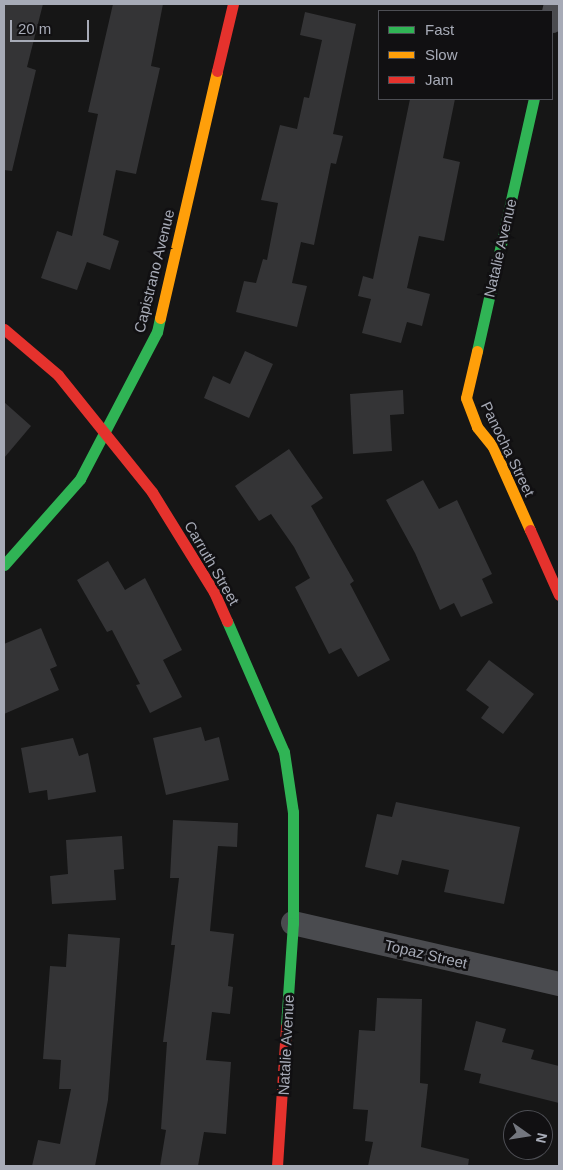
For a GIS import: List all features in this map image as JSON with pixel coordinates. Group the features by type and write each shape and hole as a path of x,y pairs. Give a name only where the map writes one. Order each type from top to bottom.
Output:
{"street":[{"name":"Capistrano Avenue","path":"4,565 80,479 157,332 233,4"},
{"path":"553,17 556,4"},
{"name":"Natalie Avenue","path":"466,398 534,100"},
{"name":"Carruth Street","path":"4,329 58,375 152,492 214,592 284,752 293,812 293,923"},
{"name":"Panocha Street","path":"466,398 477,427 493,448 559,595"},
{"name":"Natalie Avenue","path":"277,1166 293,923"},
{"name":"Topaz Street","path":"293,923 559,984"}],"building":[{"path":"4,4 43,4 27,67 36,70 12,171 4,170"},
{"path":"113,4 163,4 151,66 160,68 136,174 116,170 103,235 119,241 110,270 87,262 77,290 41,278 57,231 72,236 98,114 88,112"},
{"path":"305,12 356,24 333,134 343,136 336,164 331,163 314,245 301,242 292,283 307,286 297,327 236,312 244,281 256,283 263,259 267,260 278,203 261,200 280,125 297,129 304,97 309,98 322,40 300,35"},
{"path":"410,100 455,100 443,158 460,162 444,241 419,236 407,288 430,294 422,326 407,322 401,343 362,333 371,299 358,296 363,276 373,279"},
{"path":"245,351 273,364 249,418 204,398 213,376 230,384"},
{"path":"403,390 404,414 390,415 392,451 353,454 350,394"},
{"path":"4,402 31,426 4,458"},
{"path":"289,449 323,498 311,506 354,581 350,584 390,660 358,677 341,648 329,654 295,587 310,578 294,547 271,514 259,521 235,486"},
{"path":"423,480 439,509 457,500 492,574 482,579 493,603 461,617 454,603 440,610 415,553 386,500"},
{"path":"108,561 125,590 145,578 182,650 163,660 182,697 150,713 136,685 140,684 112,630 107,632 77,580"},
{"path":"41,628 57,666 50,669 59,690 4,714 4,644"},
{"path":"489,660 534,694 503,734 481,718 489,707 466,690"},
{"path":"201,727 205,741 219,737 229,780 166,795 153,738"},
{"path":"73,738 79,756 88,753 96,792 48,800 47,790 29,793 21,748"},
{"path":"396,802 520,827 504,904 444,892 449,870 402,860 398,875 365,867 377,814 392,817"},
{"path":"173,820 238,823 237,847 218,846 210,931 234,934 228,986 233,987 230,1014 212,1012 206,1060 231,1062 226,1134 204,1132 198,1166 160,1166 166,1130 161,1129 167,1042 163,1042 175,945 171,945 179,878 170,878"},
{"path":"122,836 124,869 114,870 116,900 52,904 50,876 68,874 66,840"},
{"path":"68,934 120,938 108,1100 95,1166 32,1166 38,1140 60,1144 71,1089 59,1089 61,1060 43,1059 50,966 66,967"},
{"path":"377,998 422,999 420,1083 428,1084 421,1147 469,1159 468,1166 368,1166 373,1142 365,1141 368,1110 353,1109 359,1030 375,1031"},
{"path":"476,1021 506,1029 502,1042 534,1050 531,1059 559,1066 559,1103 479,1083 481,1074 464,1070"}],"traffic: fast":[{"path":"477,351 534,100"},
{"path":"4,565 80,479 157,332 160,318"},
{"path":"227,621 284,752 293,812 293,923 286,1026"}],"traffic: slow":[{"path":"160,318 217,71"},
{"path":"477,351 466,398 477,427 493,447 530,530"}],"traffic: jam":[{"path":"217,71 233,4"},
{"path":"4,329 58,375 152,492 214,592 227,621"},
{"path":"530,530 559,595"},
{"path":"277,1166 286,1026"}]}
